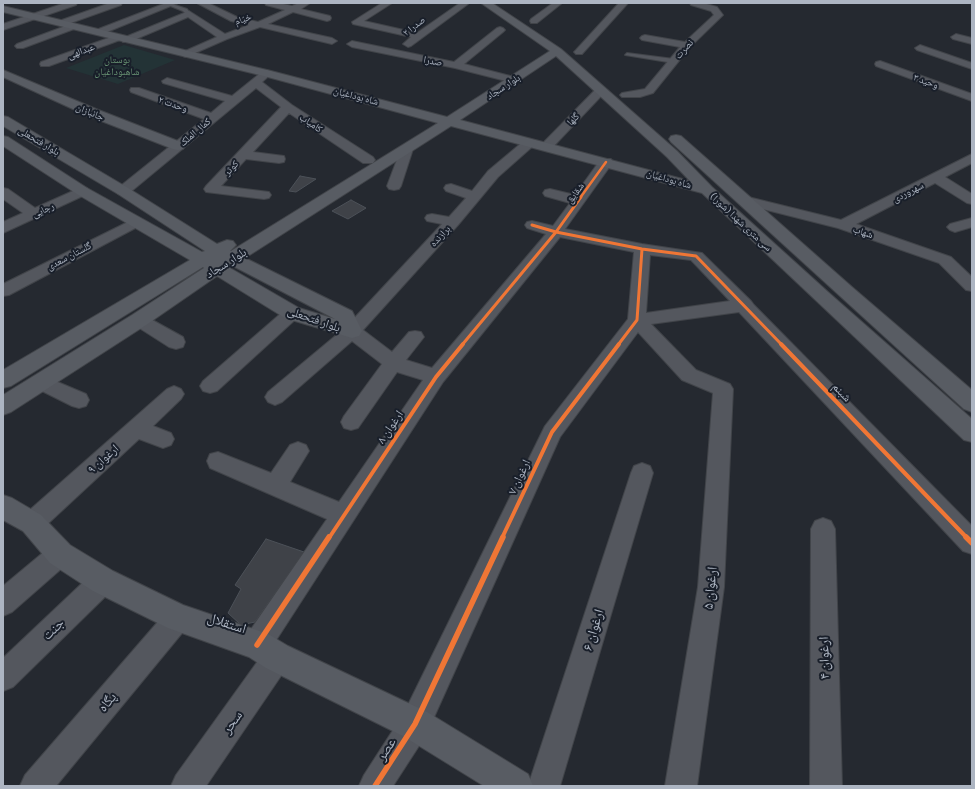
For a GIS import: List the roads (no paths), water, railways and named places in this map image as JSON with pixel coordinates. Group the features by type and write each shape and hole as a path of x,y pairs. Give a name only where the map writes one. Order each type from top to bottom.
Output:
{"main road":[{"name":"سی متری شهدا (شورا)","path":"500,7 534,22 579,52 844,291 972,403"},
{"name":"سی متری شهدا (شورا)","path":"500,7 557,51 672,154 707,190 972,433"},
{"name":"شاه بوداغیان","path":"9,11 31,12 66,25 267,73 707,190"},
{"name":"بلوار سجاد","path":"3,380 217,259 303,207 407,149 557,51"},
{"name":"جانبازان","path":"3,73 91,112 178,146"},
{"name":"بلوار فتحعلی","path":"3,120 123,191 292,313 352,331"},
{"name":"بلوار سجاد","path":"303,207 368,160 420,132 449,121"},
{"name":"بلوار فتحعلی","path":"3,140 82,191 136,222 345,316 352,331"},
{"path":"646,173 664,168 672,163 672,154"},
{"name":"بلوار سجاد","path":"3,406 139,320 217,259"},
{"path":"821,296 844,291"},
{"name":"استقلال","path":"11,513 60,554 103,581 178,618 267,651 415,724 514,785"}],"street":[{"path":"3,27 31,12 73,3"},
{"path":"20,46 48,36 66,25 118,3"},
{"path":"55,51 102,33 170,3"},
{"path":"201,3 234,18 258,25 332,41"},
{"path":"269,3 327,18"},
{"name":"خیّام","path":"186,54 258,25 290,9 306,3"},
{"path":"388,3 356,22 418,36"},
{"path":"545,3 557,4"},
{"path":"579,52 624,3"},
{"name":"نصرت","path":"626,95 640,94 649,91 687,45 719,15 714,9 694,3"},
{"name":"صدرا ۲","path":"398,53 418,36 464,4"},
{"path":"534,22 557,4"},
{"path":"365,5 379,8"},
{"path":"188,14 224,38"},
{"name":"عبدالهی","path":"45,64 122,39 188,14"},
{"path":"456,65 500,30"},
{"path":"48,36 60,39"},
{"path":"956,37 972,42"},
{"path":"646,38 687,45"},
{"name":"صدرا","path":"352,44 456,65 514,80"},
{"path":"920,48 972,66"},
{"name":"وحید ۳","path":"880,64 972,98"},
{"name":"کمال الملک","path":"123,191 211,117 267,73"},
{"path":"167,81 233,100"},
{"name":"کامیاب","path":"256,83 288,107 368,160"},
{"name":"وحدت ۲","path":"135,90 211,117"},
{"name":"گلها","path":"546,147 601,90"},
{"name":"کوثر","path":"264,195 211,189 288,107"},
{"name":"برازنده","path":"275,397 352,331 453,222 474,196 488,172 529,143"},
{"path":"394,186 407,149"},
{"path":"244,155 279,158"},
{"name":"سهروردی","path":"843,225 972,158"},
{"name":"شقایق","path":"556,232 606,162"},
{"path":"936,177 972,200"},
{"path":"451,188 474,196"},
{"name":"رجایی","path":"3,228 82,191"},
{"path":"3,192 34,214"},
{"path":"550,193 579,200"},
{"name":"شهاب","path":"744,200 843,225 945,260 972,286"},
{"path":"432,218 453,222"},
{"name":"گلستان سعدی","path":"3,291 136,222"},
{"path":"955,227 972,222"},
{"path":"532,224 556,232 642,248 636,320 745,305"},
{"name":"ارغوان ۸","path":"267,651 343,515 436,377 556,232"},
{"name":"شبنم","path":"642,248 696,256 745,305 972,543"},
{"path":"945,260 972,266"},
{"path":"210,386 292,313"},
{"path":"139,320 176,342"},
{"name":"ارغوان ۵","path":"636,320 690,375 723,389 711,587 681,786"},
{"name":"ارغوان ۷","path":"415,724 552,432 636,320"},
{"path":"352,331 393,363 436,377"},
{"path":"352,422 393,363 415,337"},
{"path":"41,382 79,400"},
{"path":"949,383 972,390"},
{"name":"ارغوان ۹","path":"11,513 137,429 174,394"},
{"path":"137,429 163,439"},
{"path":"275,486 298,451"},
{"path":"218,461 343,515"},
{"name":"ارغوان ۶","path":"544,786 642,473"},
{"name":"ارغوان ۴","path":"823,529 826,786"},
{"path":"3,603 60,554"},
{"name":"جنت","path":"3,677 103,581"},
{"name":"پگاه","path":"36,786 178,618"},
{"name":"سحر","path":"187,786 267,651"},
{"name":"عصر","path":"375,786 415,724"}],"lane":[{"path":"170,3 184,10 188,14"},
{"path":"627,54 674,60"}],"park label":[{"name":"بوستان شاهبوداغیان","path":"117,66"}]}
